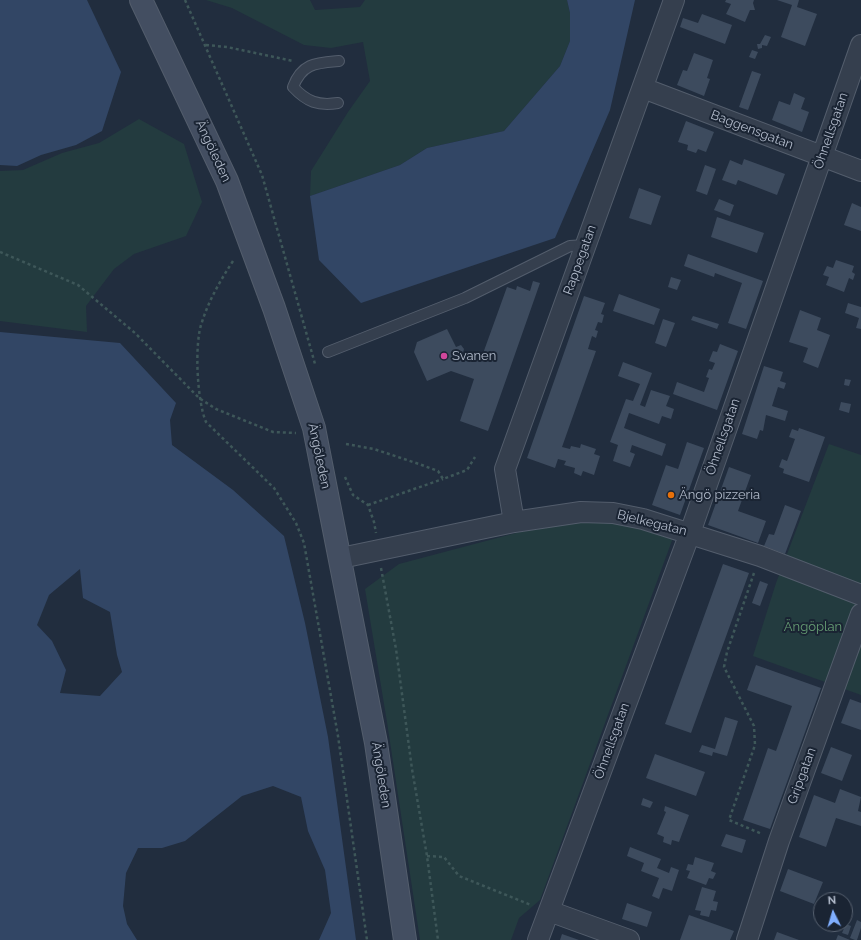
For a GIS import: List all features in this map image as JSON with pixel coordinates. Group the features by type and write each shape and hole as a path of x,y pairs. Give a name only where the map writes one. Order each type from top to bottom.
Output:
{"main road":[{"name":"Ängöleden","path":"141,0 227,181 259,266 314,428 341,558 376,743 405,940"}],"street":[{"name":"Rappegatan","path":"514,522 504,469 674,0"},
{"name":"Öhnellsgatan","path":"538,940 690,533 861,45"},
{"name":"Baggensgatan","path":"643,88 861,171"},
{"name":"Bjelkegatan","path":"341,558 514,522 581,512 613,513 644,519 760,556 861,595"},
{"name":"Gripgatan","path":"747,940 779,841 861,614"},
{"path":"549,911 629,940"}],"lane":[{"path":"338,103 322,105 302,97 293,88 297,78 306,67 340,61"},
{"path":"328,352 465,298 570,246 585,244"}],"path":[{"path":"205,45 227,47 312,66"},
{"path":"0,252 78,285 135,332 199,398 216,409 273,432 297,434"},
{"path":"233,261 217,286 201,323 198,355 199,398 206,422 274,488 296,523 304,542 338,736 367,940"},
{"path":"346,444 374,449 419,464 438,472 443,479"},
{"path":"368,505 467,470 475,457"},
{"path":"760,556 727,652 724,667 754,726 755,745 729,820 779,841"},
{"path":"427,856 444,857 459,876 549,911"}],"green space":[{"path":"206,0 310,0 315,10 360,7 365,0 567,0 570,13 570,41 560,66 504,131 427,148 400,165 310,196 311,171 348,112 370,81 363,42 331,48 304,45 232,8"},
{"path":"139,119 184,144 202,202 186,236 134,254 114,269 86,306 87,332 0,321 0,171 23,170 62,153 99,143"},
{"name":"Ängöplan","path":"829,444 861,455 861,695 753,656 776,583"},
{"path":"584,515 674,535 540,900 519,918 511,940 420,940 365,589 399,564"}],"water":[{"path":"0,0 87,0 121,72 102,131 76,145 41,155 17,166 0,165"},
{"path":"567,0 635,0 610,110 555,238 361,303 319,260 310,196 400,165 427,148 504,131 560,66 570,41 570,13"},
{"path":"0,332 120,343 176,403 170,420 172,445 233,490 284,536 305,623 328,737 356,940 319,940 331,913 325,870 308,831 301,797 273,786 242,796 185,841 162,848 138,848 126,873 123,906 127,924 137,940 0,940","holes":["80,569 83,598 110,612 117,655 122,672 100,696 60,693 66,670 52,641 37,625 49,595"]}],"building":[{"path":"726,0 754,0 753,3 755,10 750,10 745,22 726,14 731,4 725,2"},
{"path":"777,0 799,0 797,7 817,14 805,46 781,37 792,5"},
{"path":"702,14 732,25 725,44 680,27 683,18 698,23"},
{"path":"765,35 771,37 767,46 762,45 762,48 758,49 757,44 760,44"},
{"path":"752,50 758,52 755,59 749,57"},
{"path":"694,53 713,60 707,78 710,79 704,96 677,85 683,70 687,71"},
{"path":"752,71 761,74 748,110 739,107"},
{"path":"794,93 805,98 801,109 809,112 802,132 772,120 779,101 790,105"},
{"path":"686,121 714,132 706,152 698,149 696,153 687,150 688,145 678,142"},
{"path":"744,159 785,174 777,195 738,180 736,185 722,180 730,160 742,165"},
{"path":"705,165 716,169 707,195 696,191"},
{"path":"639,188 661,196 651,225 629,218"},
{"path":"719,199 734,205 730,216 714,210"},
{"path":"852,203 861,207 861,231 844,225"},
{"path":"717,217 764,233 757,253 711,237"},
{"path":"688,254 763,281 746,329 728,323 742,283 715,273 714,277 684,266"},
{"path":"836,260 854,266 852,272 855,274 853,280 849,278 844,292 826,285 829,277 823,275 827,266 833,268"},
{"path":"671,277 681,280 677,290 668,287"},
{"name":"Svanen","path":"533,281 540,283 488,431 460,421 474,379 451,371 427,381 414,352 417,342 447,329 456,347 461,345 464,349 463,353 481,359 507,287 516,290 517,286 530,291"},
{"path":"619,294 660,309 654,325 613,311"},
{"path":"584,296 605,303 601,314 604,315 602,323 598,322 595,330 598,331 596,338 592,336 588,349 596,351 562,447 570,449 571,446 580,448 581,444 596,449 594,454 600,456 594,475 583,471 581,476 574,473 575,468 564,465 566,461 558,459 555,468 527,458"},
{"path":"848,303 861,307 861,329 856,328 859,318 845,313"},
{"path":"800,310 821,318 817,330 830,335 818,368 803,362 808,348 789,342"},
{"path":"693,316 719,324 717,329 691,320"},
{"path":"663,319 675,323 666,347 655,343"},
{"path":"720,344 738,351 717,410 673,394 677,382 704,392 709,378 706,377 709,369 712,370 715,363 709,361 713,351 717,352"},
{"path":"623,362 652,373 640,405 645,407 651,390 670,396 666,406 674,409 671,419 662,416 659,424 629,413 624,428 666,444 662,456 632,445 630,452 635,454 630,467 613,461 618,445 610,442 626,399 633,401 640,384 618,376"},
{"path":"764,366 783,372 780,381 786,383 784,389 778,387 772,406 788,411 785,421 766,415 763,431 760,430 757,439 742,434"},
{"path":"845,379 851,380 849,386 844,385"},
{"path":"841,402 851,404 849,413 839,410"},
{"path":"799,428 825,437 809,482 783,473 784,469 779,467 782,459 787,461 795,439 789,437 792,429 798,431"},
{"path":"687,442 704,448 680,515 652,505 666,465 678,469"},
{"path":"729,467 751,475 738,511 766,521 758,543 708,525"},
{"path":"785,505 801,511 785,554 764,546 769,534 774,535"},
{"path":"723,564 749,573 691,733 665,724"},
{"path":"760,581 768,584 760,606 752,603"},
{"path":"756,665 821,688 770,829 743,820 768,748 776,751 792,706 747,690"},
{"path":"850,699 861,703 861,730 841,723"},
{"path":"725,717 738,721 727,756 713,752 712,756 699,752 702,745 715,749"},
{"path":"831,747 852,755 842,781 821,773"},
{"path":"655,754 705,772 696,796 646,778"},
{"path":"840,789 861,797 858,811 861,812 861,826 836,818 826,847 799,837 814,795 835,803"},
{"path":"643,798 653,802 650,808 641,805"},
{"path":"665,806 689,815 679,842 672,840 671,845 663,842 664,837 657,834 666,812 664,811"},
{"path":"726,834 746,840 742,853 721,846"},
{"path":"630,847 661,859 657,868 669,873 671,867 679,870 672,891 663,888 659,899 652,896 659,878 641,871 644,863 627,856"},
{"path":"695,857 714,863 711,871 716,873 713,879 709,878 706,885 687,878 690,871 686,870 688,864 693,865"},
{"path":"788,869 823,882 819,892 813,892 813,904 780,891"},
{"path":"702,887 716,891 713,901 718,902 716,911 711,910 709,917 700,915 701,911 695,910"},
{"path":"627,903 652,912 647,927 622,919"},
{"path":"689,915 734,931 730,940 680,940"},
{"path":"857,920 861,922 861,928 857,940 850,938"},
{"path":"777,932 799,940 774,940"},
{"path":"842,932 849,932 848,935"},
{"path":"562,934 579,940 560,940"},
{"path":"838,935 850,940 836,940"}],"place":[{"name":"Svanen","path":"444,356"},
{"name":"Ängö pizzeria","path":"671,495"}]}
